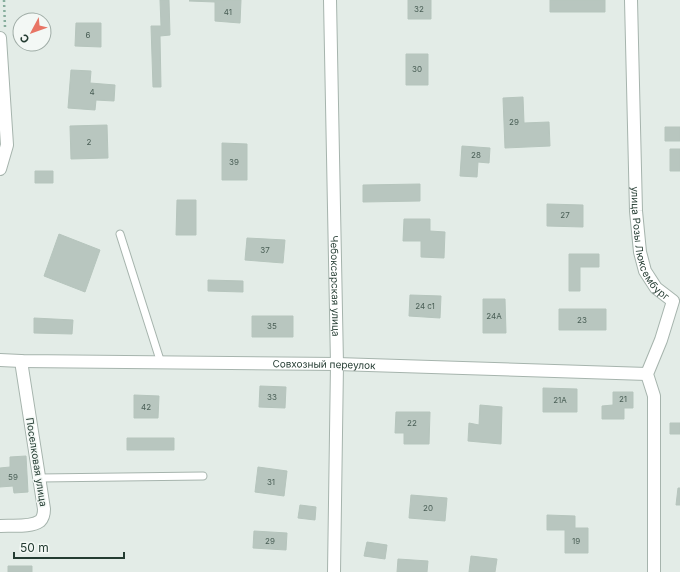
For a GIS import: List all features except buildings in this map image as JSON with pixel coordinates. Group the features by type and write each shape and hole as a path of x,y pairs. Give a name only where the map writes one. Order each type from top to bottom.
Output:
{"street":[{"name":"Чебоксарская улица","path":"330,0 337,364 334,572"},
{"name":"улица Розы Люксембург","path":"631,0 636,210 640,252 645,271 656,288 677,301 647,374"},
{"path":"0,38 7,145 0,169"},
{"name":"Совхозный переулок","path":"0,360 21,362 337,364 647,374"},
{"name":"Поселковая улица","path":"0,526 27,525 41,520 44,514 40,478 21,362"},
{"path":"647,374 654,396 654,572"}],"lane":[{"path":"120,234 161,363"},
{"path":"40,478 203,476"}]}
